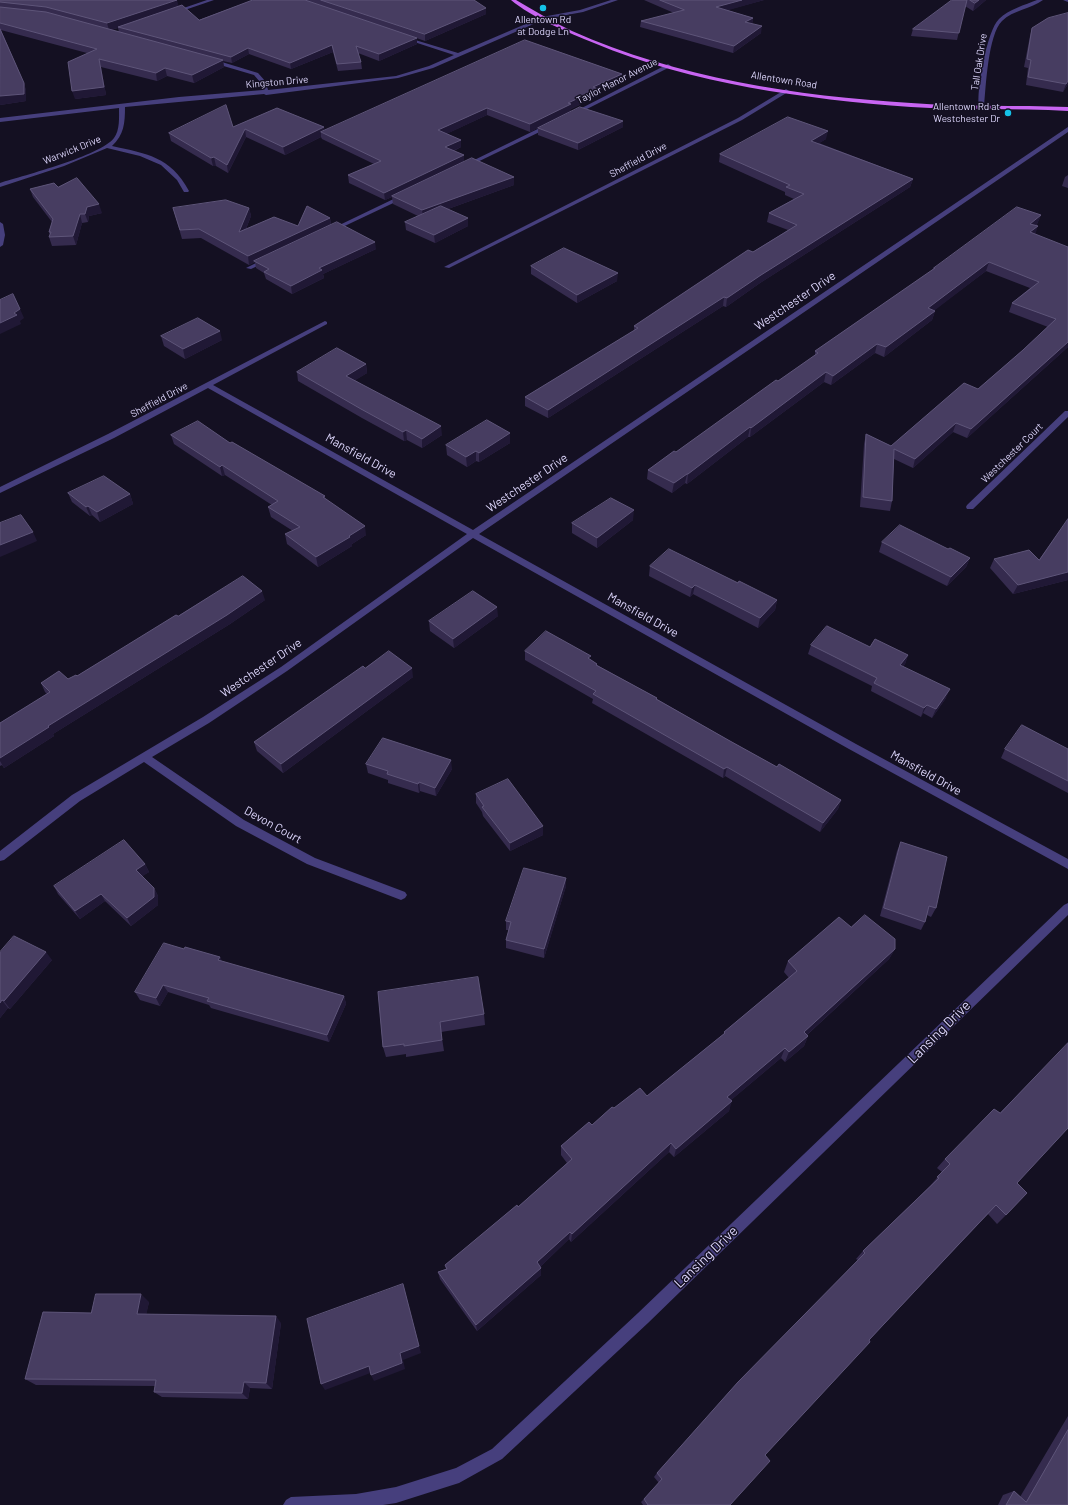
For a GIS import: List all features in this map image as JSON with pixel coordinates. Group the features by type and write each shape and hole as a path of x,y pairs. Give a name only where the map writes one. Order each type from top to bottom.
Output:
{"main road":[{"name":"Allentown Road","path":"513,0 544,18 588,39 668,66 724,79 786,91 911,105 1068,109"}],"street":[{"path":"168,14 212,0"},
{"name":"Kingston Drive","path":"0,120 200,97 351,84 396,77 431,67 544,18 582,11 616,0"},
{"name":"Tall Oak Drive","path":"981,106 988,51 996,24 1003,18 1041,0"},
{"path":"398,35 458,55"},
{"path":"208,60 256,74 263,82 266,92"},
{"name":"Taylor Manor Avenue","path":"563,118 668,66"},
{"name":"Sheffield Drive","path":"447,267 498,243 740,119 786,91"},
{"name":"Warwick Drive","path":"0,184 66,164 106,146 115,140 119,134 122,119 122,106"},
{"path":"458,170 556,122"},
{"name":"Westchester Drive","path":"0,857 76,798 206,720 284,669 474,533 1068,129"},
{"path":"106,146 146,156 162,163 176,174 182,181 186,191"},
{"path":"323,234 409,193"},
{"path":"0,224 2,235 0,245"},
{"path":"249,268 270,258"},
{"name":"Sheffield Drive","path":"0,490 111,436 325,323"},
{"name":"Mansfield Drive","path":"208,385 957,804 1068,864"},
{"name":"Westchester Court","path":"970,507 1068,413"},
{"name":"Devon Court","path":"144,757 222,811 266,837 312,861 401,895"},
{"name":"Lansing Drive","path":"291,1505 356,1502 396,1495 459,1475 498,1454 649,1312 1068,908"}],"building":[{"path":"0,0 177,0 107,23 46,7 0,2"},
{"path":"253,0 305,0 417,38 379,54 356,46 361,62 337,64 332,45 290,63 248,48 231,57 118,27 182,5 199,20"},
{"path":"321,0 474,0 486,8 425,34"},
{"path":"660,0 742,0 716,7 753,18 745,22 762,26 734,46 641,21 684,10"},
{"path":"952,0 967,0 959,33 913,29"},
{"path":"970,0 979,0 975,3"},
{"path":"0,7 46,12 223,60 192,75 165,68 156,73 99,59 104,87 72,91 68,62 97,49 0,23"},
{"path":"1068,13 1068,81 1066,84 1028,77 1031,60 1027,59 1032,28 1048,18"},
{"path":"0,29 24,83 24,94 0,96"},
{"path":"525,40 622,74 593,87 598,89 568,103 571,104 530,124 487,108 438,130 461,140 445,147 464,155 384,193 348,175 381,161 321,132"},
{"path":"226,105 233,127 277,108 324,127 283,147 245,129 227,165 214,157 211,158 169,133"},
{"path":"580,107 623,121 578,143 538,128"},
{"path":"788,117 828,131 811,141 913,179 727,298 724,297 548,410 525,397 638,328 634,326 748,250 753,252 797,225 769,213 804,194 786,187 790,185 720,154"},
{"path":"472,158 514,177 422,210 392,196"},
{"path":"77,178 99,204 87,207 85,214 80,214 73,236 49,237 53,219 30,189 54,183 58,187"},
{"path":"226,200 249,208 239,232 274,217 298,226 307,206 330,218 248,256 199,229 180,230 173,208"},
{"path":"441,206 468,218 434,235 405,222"},
{"path":"1017,207 1041,215 1030,224 1038,226 1030,232 1068,247 1068,342 971,429 956,423 915,459 894,449 892,501 863,497 866,434 891,446 964,383 978,389 1023,350 1056,319 1012,303 1039,282 989,262 928,308 935,311 886,347 877,344 833,376 826,372 674,483 648,470 674,451 676,452 776,380 778,381 818,353 815,351 935,268"},
{"path":"337,222 375,242 319,268 322,270 291,286 264,272 269,269 254,261"},
{"path":"564,248 618,273 577,295 531,266"},
{"path":"13,294 20,309 14,313 17,315 0,323 0,300"},
{"path":"198,318 220,331 183,349 161,336"},
{"path":"337,348 366,364 346,376 441,426 422,439 406,430 403,432 297,372"},
{"path":"487,420 510,433 479,453 476,451 466,457 446,445"},
{"path":"198,421 230,443 232,442 325,496 323,497 365,526 349,536 350,537 316,557 285,534 300,527 268,507 278,501 222,465 220,467 171,435"},
{"path":"104,476 130,494 97,512 88,506 86,507 68,493"},
{"path":"611,498 634,510 597,538 572,523"},
{"path":"21,515 33,532 0,545 0,523"},
{"path":"1068,519 1068,572 1018,585 994,559 1029,550 1039,560"},
{"path":"900,525 948,549 950,548 970,558 951,577 882,542"},
{"path":"669,549 738,583 739,581 777,600 760,618 695,585 692,588 650,566"},
{"path":"243,576 262,591 227,615 48,726 49,727 0,758 0,723 50,692 41,683 59,671 68,679 76,675 77,676"},
{"path":"473,591 497,607 453,639 429,621"},
{"path":"827,626 870,647 875,639 908,655 900,665 950,689 936,709 927,705 924,708 874,683 877,678 811,645"},
{"path":"546,631 591,656 588,658 597,664 596,665 777,767 779,764 841,800 823,823 727,767 724,769 593,694 596,691 525,651"},
{"path":"389,651 412,668 281,764 254,742 363,666 365,668"},
{"path":"1022,725 1068,749 1068,781 1005,749"},
{"path":"383,738 451,760 435,788 419,782 418,784 387,774 388,771 366,764"},
{"path":"508,779 543,826 510,843 482,807 484,806 476,794"},
{"path":"124,840 145,864 136,870 154,888 154,897 127,918 101,894 75,911 54,886"},
{"path":"901,842 947,857 936,908 929,906 925,922 884,908"},
{"path":"524,868 566,878 544,949 506,940 511,922 506,921"},
{"path":"865,915 895,939 895,949 804,1032 808,1036 789,1052 785,1048 727,1097 732,1101 676,1149 671,1143 572,1234 570,1232 537,1262 541,1268 476,1325 438,1272 447,1269 445,1265 517,1205 518,1207 572,1159 561,1146 589,1122 592,1125 612,1107 614,1108 640,1088 647,1096 725,1033 724,1032 797,971 788,961 839,917 851,927"},
{"path":"14,936 46,952 4,1001 2,1000 0,1003 0,952"},
{"path":"164,943 184,949 185,947 220,957 218,960 344,996 327,1035 207,1001 209,998 163,985 156,998 135,992"},
{"path":"478,977 484,1014 440,1022 442,1040 404,1046 404,1044 383,1047 378,992"},
{"path":"1068,1043 1068,1128 1017,1183 1027,1193 1006,1215 996,1205 869,1340 870,1342 765,1455 770,1461 730,1505 648,1505 644,1499 662,1479 657,1473 738,1382 865,1253 863,1251 939,1178 937,1177 950,1164 945,1159 994,1109 1000,1113"},
{"path":"403,1284 419,1346 400,1353 402,1363 371,1375 369,1366 321,1384 307,1319"},
{"path":"96,1294 141,1294 137,1314 276,1316 266,1383 244,1382 242,1393 154,1392 156,1380 25,1379 43,1312 91,1313"},
{"path":"1068,1430 1068,1505 1006,1505 1014,1491 1026,1502"}],"place":[{"name":"Allentown Rd at Dodge Ln","path":"543,8"},
{"name":"Allentown Rd at Westchester Dr","path":"1008,113"}]}
